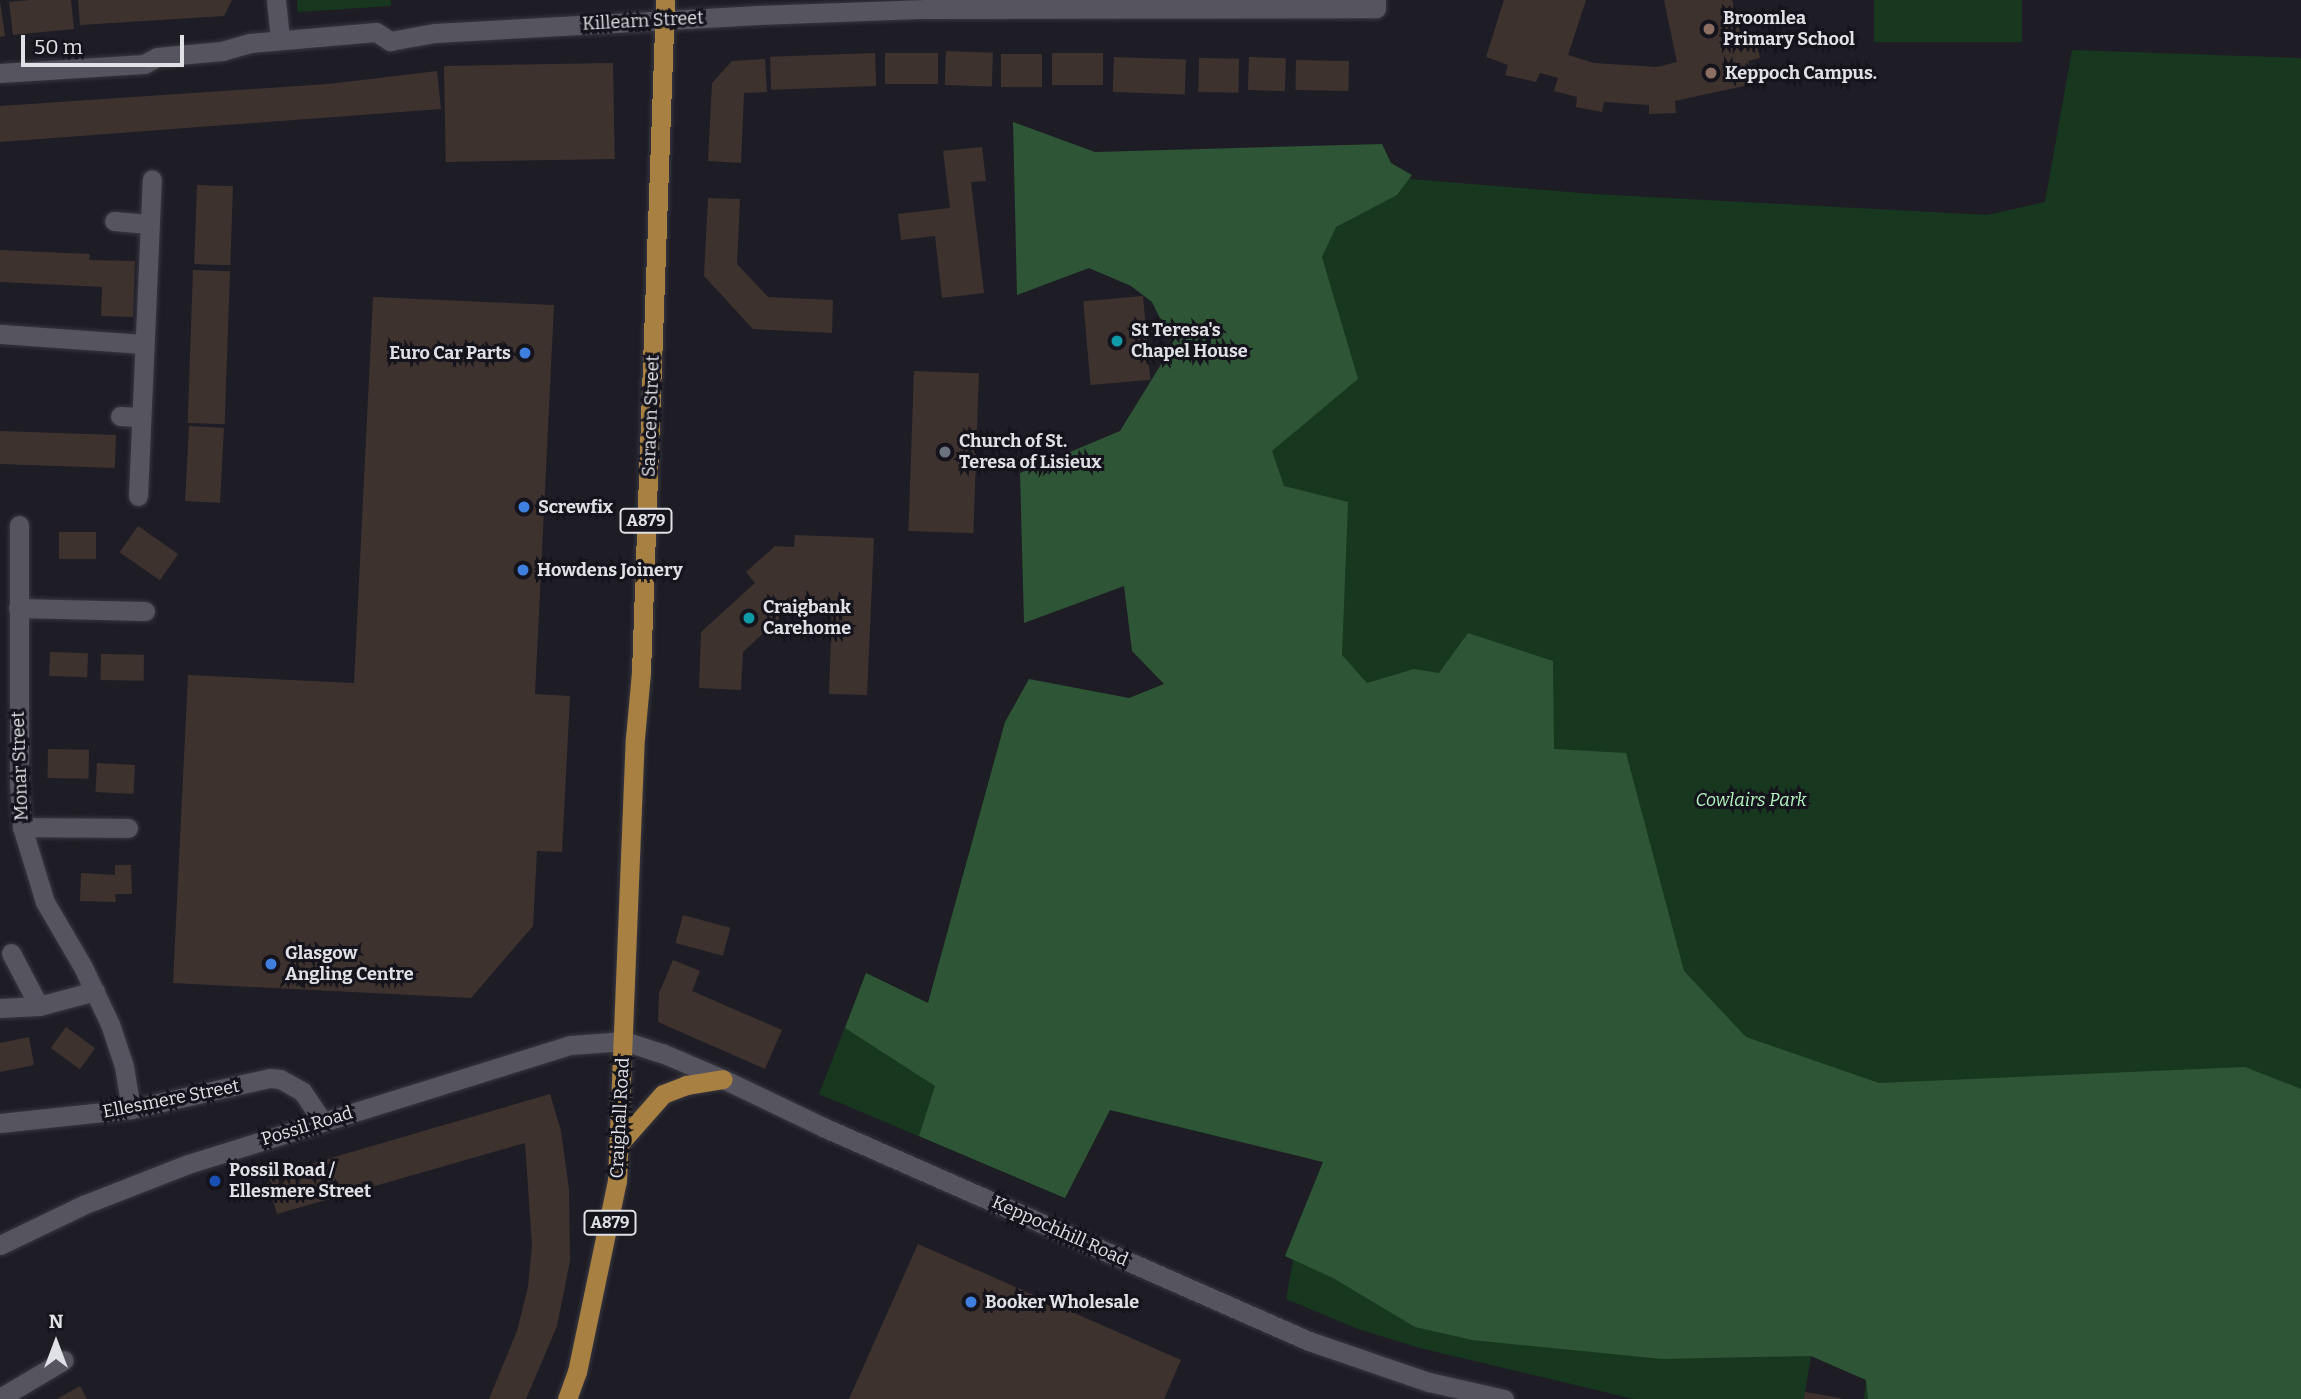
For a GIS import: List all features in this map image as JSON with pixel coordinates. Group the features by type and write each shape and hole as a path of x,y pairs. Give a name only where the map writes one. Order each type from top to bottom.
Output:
{"main road":[{"name":"Saracen Street","path":"624,1041 635,738 642,659 665,10"},
{"name":"Craighall Road","path":"567,1399 577,1372 613,1211 624,1041"},
{"path":"618,1145 663,1094 686,1084 723,1079"}],"street":[{"path":"276,0 280,39"},
{"name":"Killearn Street","path":"0,73 144,64 157,57 222,51 280,39 376,32 390,41 435,33 665,10 925,5 1376,4"},
{"path":"138,496 130,417 144,344 152,179"},
{"path":"114,222 148,224"},
{"path":"0,334 144,344"},
{"name":"Monar Street","path":"19,525 19,784 22,827 45,902 95,991 124,1066 131,1109"},
{"path":"18,608 145,611"},
{"path":"22,827 128,828"},
{"path":"11,953 39,1006"},
{"path":"0,1008 39,1006 95,991"},
{"name":"Keppochhill Road","path":"624,1041 662,1053 723,1079 823,1127 1309,1341 1429,1382 1504,1399"},
{"name":"Possil Road","path":"0,1245 142,1181 322,1121 571,1045 624,1041"},
{"name":"Ellesmere Street","path":"0,1123 131,1109 270,1078 280,1079 302,1091 322,1121"},
{"path":"0,1398 64,1360"}],"green space":[{"path":"297,0 391,0 391,6 298,12"},
{"path":"1874,0 2022,0 2022,42 1874,42"},
{"name":"Cowlairs Park","path":"2072,50 2301,58 2301,1399 1864,1399 1866,1380 1811,1356 1804,1399 1634,1399 1420,1348 1358,1329 1286,1299 1293,1260 1285,1256 1323,1162 1110,1110 1065,1198 819,1094 866,973 928,1003 1005,722 1204,737 1227,164 1594,194 1987,215 2045,202"},
{"path":"1013,122 1095,152 1382,144 1391,163 1412,175 1397,195 1336,227 1322,257 1358,379 1272,451 1284,486 1348,502 1342,655 1367,683 1414,669 1439,673 1468,633 1553,661 1554,749 1626,753 1684,971 1746,1037 1879,1083 2245,1067 2301,1089 2301,1399 1868,1399 1866,1380 1811,1356 1662,1359 1472,1340 1415,1327 1333,1278 1285,1256 1323,1162 1110,1110 1065,1198 919,1136 935,1086 845,1028 866,973 928,1003 1005,722 1029,679 1129,698 1164,684 1132,651 1124,586 1024,623 1020,473 1120,431 1173,345 1152,302 1131,286 1089,268 1017,295"}],"building":[{"path":"71,0 74,29 13,35 9,2"},
{"path":"78,0 232,0 224,16 80,25"},
{"path":"1504,0 1586,0 1568,55 1594,63 1657,67 1677,62 1664,0 1732,0 1742,40 1755,37 1760,58 1748,61 1753,84 1675,101 1676,113 1649,114 1649,105 1604,102 1602,112 1576,107 1577,97 1554,91 1558,78 1540,73 1536,82 1505,75 1508,65 1486,57"},
{"path":"0,1 5,36 0,37"},
{"path":"946,51 993,53 992,87 945,85"},
{"path":"875,53 876,86 771,90 770,57"},
{"path":"885,53 938,53 938,84 885,84"},
{"path":"1052,53 1103,53 1103,85 1052,85"},
{"path":"1001,54 1042,54 1042,87 1001,87"},
{"path":"1114,57 1186,60 1185,94 1113,92"},
{"path":"1249,57 1286,58 1285,91 1248,90"},
{"path":"1199,58 1239,59 1238,93 1198,92"},
{"path":"765,59 767,92 744,93 741,163 708,161 712,83 732,61"},
{"path":"1296,60 1349,61 1348,91 1295,90"},
{"path":"613,63 615,159 446,162 444,66"},
{"path":"437,71 441,109 0,142 0,106 328,84"},
{"path":"982,147 986,181 971,182 984,293 942,298 935,236 901,240 898,214 950,208 943,151"},
{"path":"197,185 233,186 230,265 194,264"},
{"path":"708,198 740,199 737,264 768,297 833,300 832,333 753,329 704,276"},
{"path":"0,250 90,254 89,260 135,261 133,317 101,316 102,287 0,282"},
{"path":"193,270 230,271 225,424 188,423"},
{"name":"St Teresa's Chapel House","path":"1143,296 1150,380 1091,385 1083,301"},
{"path":"373,297 554,305 535,694 570,696 562,852 537,851 533,926 471,998 173,983 188,675 354,683"},
{"name":"Church of St. Teresa of Lisieux","path":"914,371 979,373 973,533 908,531"},
{"path":"189,426 224,428 220,503 185,501"},
{"path":"0,431 116,435 115,468 0,464"},
{"path":"138,526 178,554 160,580 120,552"},
{"path":"59,532 96,532 96,559 59,559"},
{"name":"Craigbank Carehome","path":"795,535 874,538 867,695 829,694 832,604 797,602 743,652 741,690 699,688 701,632 755,583 746,572 775,546 794,547"},
{"path":"50,652 88,653 87,677 49,676"},
{"path":"101,654 144,655 144,681 101,680"},
{"path":"48,749 89,750 88,779 47,778"},
{"path":"97,763 135,765 133,794 95,792"},
{"path":"115,865 131,865 132,894 115,894 116,902 80,901 81,873 115,875"},
{"path":"683,915 730,928 723,956 675,943"},
{"path":"673,960 700,971 692,991 782,1030 765,1069 658,1022 659,993"},
{"path":"66,1027 95,1048 80,1069 51,1048"},
{"path":"29,1037 34,1065 0,1072 0,1043"},
{"path":"550,1094 561,1131 569,1190 570,1261 557,1326 526,1399 489,1399 517,1331 528,1287 532,1246 525,1143 277,1214 266,1177"},
{"name":"Booker Wholesale","path":"918,1244 1181,1360 1164,1399 849,1399"},
{"path":"80,1386 87,1399 57,1399"},
{"path":"1805,1392 1841,1398 1804,1399"}],"place":[{"name":"Broomlea Primary School","path":"1709,29"},
{"name":"Keppoch Campus.","path":"1711,73"},
{"name":"St Teresa's Chapel House","path":"1117,341"},
{"name":"Euro Car Parts","path":"525,353"},
{"name":"Church of St. Teresa of Lisieux","path":"945,452"},
{"name":"Screwfix","path":"524,507"},
{"name":"Howdens Joinery","path":"523,570"},
{"name":"Craigbank Carehome","path":"749,618"},
{"name":"Glasgow Angling Centre","path":"271,964"},
{"name":"Possil Road / Ellesmere Street","path":"215,1181"},
{"name":"Booker Wholesale","path":"971,1302"}]}
